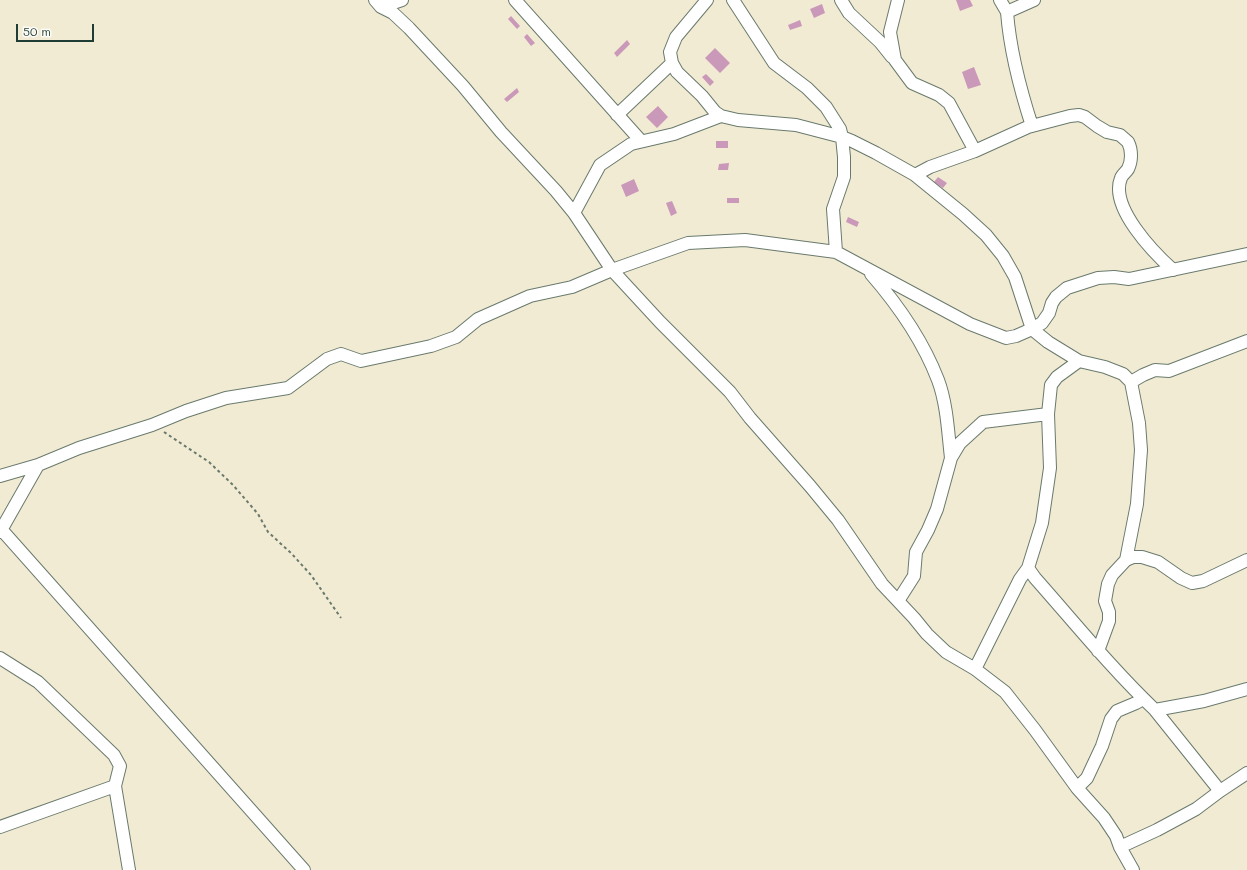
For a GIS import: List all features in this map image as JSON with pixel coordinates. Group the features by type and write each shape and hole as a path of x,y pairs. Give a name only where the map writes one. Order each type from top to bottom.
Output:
{"street":[{"path":"378,4 402,0"},
{"path":"515,0 641,141"},
{"path":"706,0 676,37 670,52 672,63 677,72 721,116 738,120 796,125 852,141 915,175 986,235 1003,256 1015,277 1032,329 1048,342 1079,361 1105,366 1123,374 1131,382 1141,450 1137,504 1126,560"},
{"path":"733,0 774,63 807,88 826,107 840,129 844,157 844,177 833,209 836,252"},
{"path":"841,0 849,13 880,42 912,83 939,95 949,103 976,151"},
{"path":"895,60 890,32 898,0"},
{"path":"1000,0 1007,12 1009,36 1014,59 1032,126"},
{"path":"1007,12 1034,0"},
{"path":"378,4 393,13 409,28 463,86 501,132 556,191 574,213 612,270 660,322 730,392 750,418 838,520 882,584 927,634 946,652 976,668 1005,692 1077,788 1104,818 1116,836 1120,847 1133,870"},
{"path":"617,115 672,63"},
{"path":"915,175 930,167 976,151 1032,126 1070,116 1079,115 1085,117 1107,132 1125,138 1130,145 1131,156 1128,168 1121,178 1119,188 1123,206 1133,226 1143,240 1158,257 1173,270"},
{"path":"574,213 600,165 631,144 674,134 721,116"},
{"path":"0,476 38,465 80,448 152,425 186,411 226,398 288,388 327,359 341,354 361,362 430,346 456,337 478,319 530,296 572,287 612,270 688,243 745,240 836,252 970,324 1006,338 1016,336 1042,323 1049,313 1052,303 1056,297 1066,288 1098,278 1114,277 1129,279 1247,254"},
{"path":"865,268 886,292 906,321 938,380 945,412 951,458"},
{"path":"1131,382 1142,375 1155,370 1169,371 1247,341"},
{"path":"976,668 1020,579 1028,568 1042,523 1050,468 1048,414 1051,385 1057,377 1079,361"},
{"path":"898,601 914,576 916,552 937,509 951,458 960,443 984,422 990,420 1048,414"},
{"path":"38,465 0,530 304,870"},
{"path":"1098,651 1109,621 1109,612 1105,601 1108,584 1112,575 1126,560 1133,557 1142,557 1158,562 1181,578 1192,583 1203,581 1247,560"},
{"path":"1028,568 1098,651 1155,710 1220,791"},
{"path":"0,658 38,682 114,755 120,766 115,786 129,870"},
{"path":"1155,710 1204,701 1247,688"},
{"path":"1077,788 1087,778 1102,746 1111,718 1117,711 1143,699"},
{"path":"1120,847 1157,830 1196,809 1247,773"},
{"path":"0,827 115,786"}],"path":[{"path":"152,425 172,436 209,462 233,485 258,514 268,532 291,553 311,575 340,618"}],"building":[{"path":"956,0 970,0 973,6 960,11"},
{"path":"822,4 825,13 814,18 810,9"},
{"path":"511,16 520,26 517,29 508,19"},
{"path":"800,20 802,26 790,30 788,25"},
{"path":"527,34 535,43 531,46 524,37"},
{"path":"627,40 630,44 617,57 614,53"},
{"path":"715,48 730,63 720,73 705,58"},
{"path":"974,67 981,85 968,89 962,72"},
{"path":"706,74 714,82 710,86 702,77"},
{"path":"517,88 519,92 507,102 504,99"},
{"path":"658,106 668,117 657,128 646,117"},
{"path":"716,141 728,141 728,148 716,148"},
{"path":"729,163 728,170 718,170 719,164"},
{"path":"938,177 947,183 943,188 934,182"},
{"path":"634,179 639,191 626,197 621,185"},
{"path":"727,198 739,198 739,203 727,203"},
{"path":"672,201 677,213 671,216 666,203"},
{"path":"848,217 859,222 857,227 846,222"}]}
